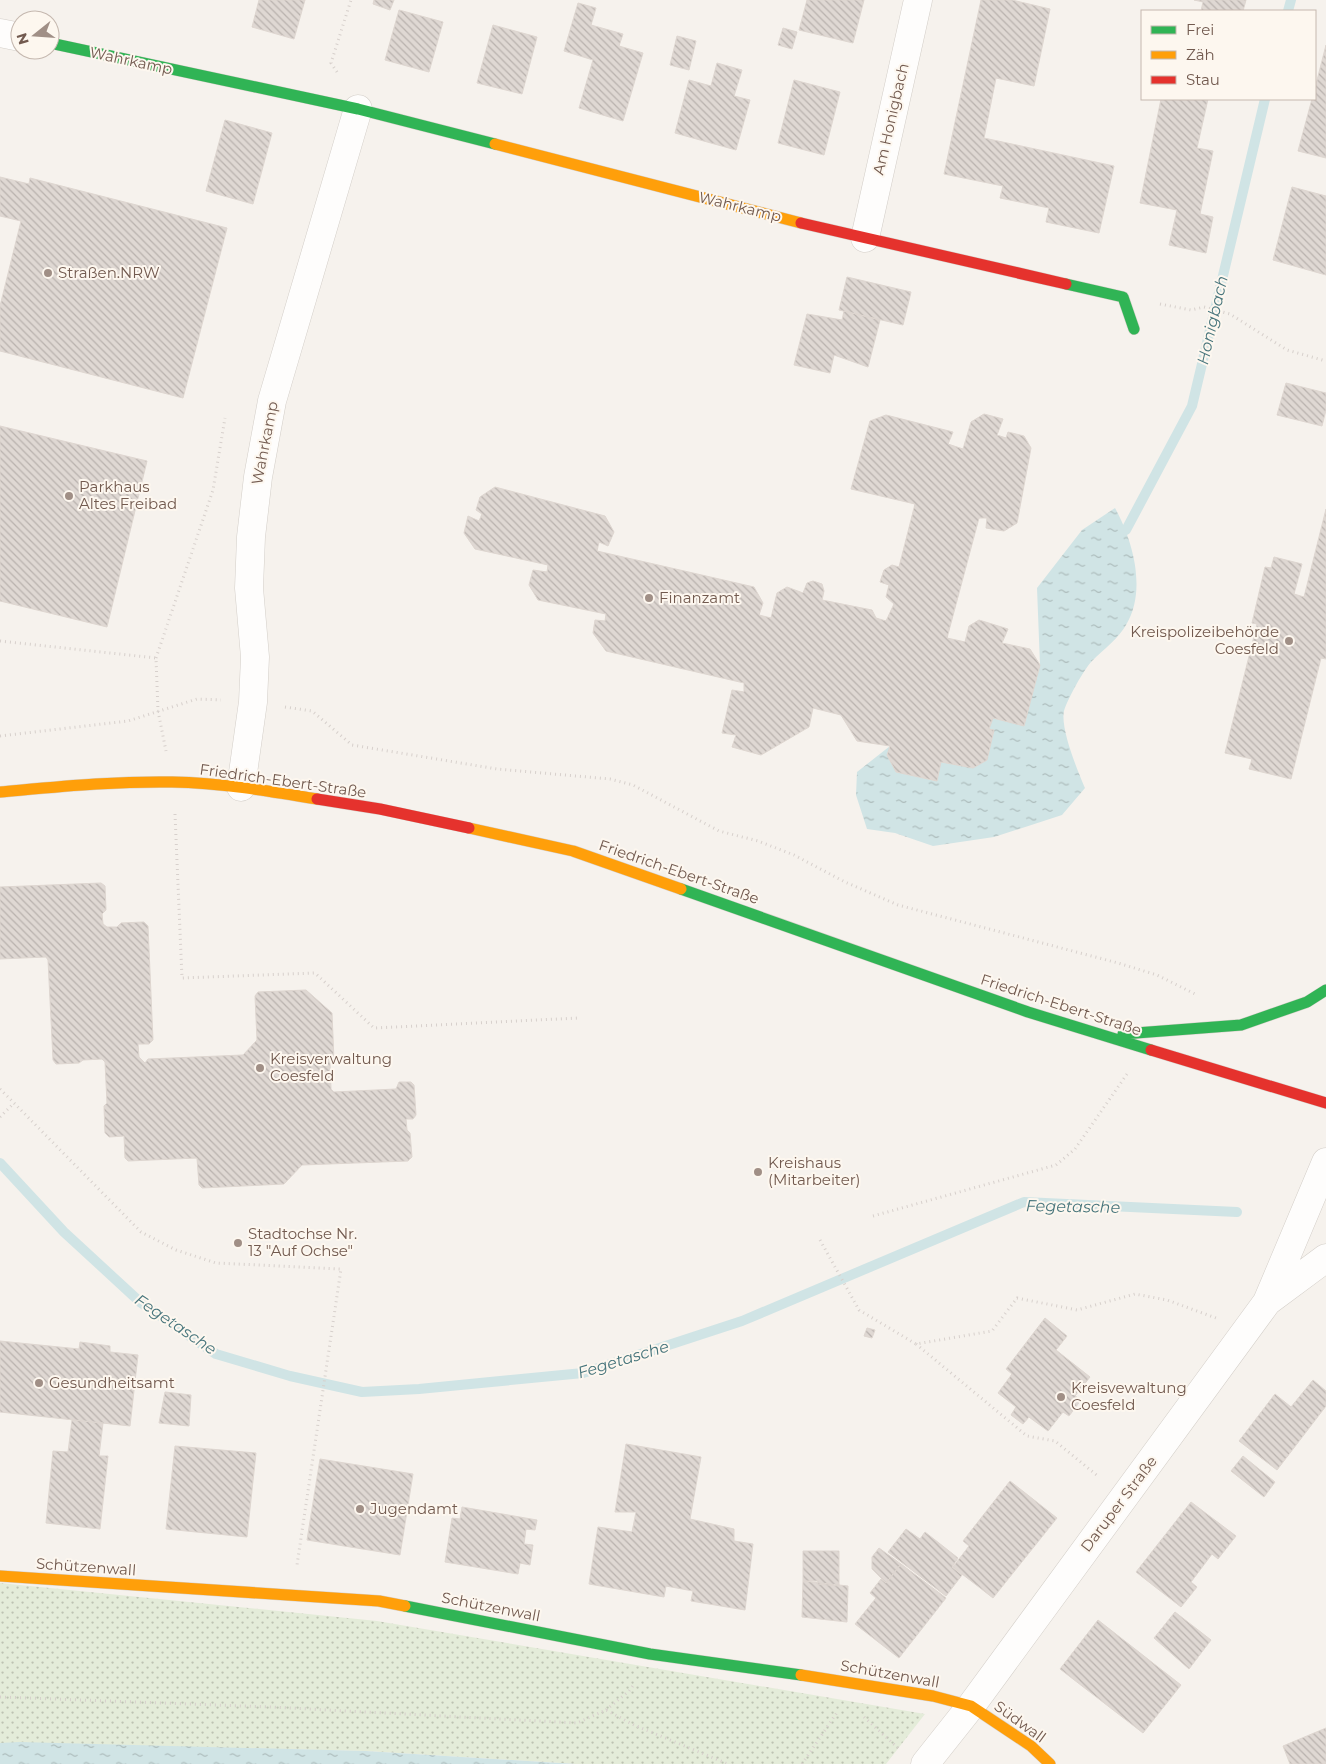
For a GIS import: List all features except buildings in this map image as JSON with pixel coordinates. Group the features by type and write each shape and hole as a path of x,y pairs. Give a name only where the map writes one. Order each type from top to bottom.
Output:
{"street":[{"name":"Am Honigbach","path":"865,238 918,0"},
{"name":"Wahrkamp","path":"60,45 358,109 865,238 1123,297"},
{"name":"Wahrkamp","path":"241,787 254,702 255,657 249,588 251,537 258,477 272,401 358,109"},
{"path":"1123,297 1134,329"},
{"name":"Friedrich-Ebert-Straße","path":"0,792 67,786 172,782 241,787 380,809 573,850 1028,1012 1109,1035 1326,1103"},
{"path":"1109,1035 1241,1025 1307,1002 1326,990"},
{"name":"Daruper Straße","path":"913,1758 971,1706 1267,1302 1326,1162"},
{"name":"Daruper Straße","path":"1267,1302 1326,1258"},
{"name":"Schützenwall","path":"0,1576 379,1601 650,1654 851,1682 934,1696 971,1706"},
{"name":"Südwall","path":"971,1706 1031,1746 1050,1764"}],"path":[{"path":"331,63 351,0"},
{"path":"1123,297 1191,310 1204,307 1230,314 1288,350 1326,360"},
{"path":"224,418 212,490 156,658 158,711 172,782 178,845 182,978 314,973 374,1028 579,1018"},
{"path":"0,641 108,651 156,658"},
{"path":"0,736 128,721 196,699 254,702 312,711 352,744 497,769 610,779 633,784 719,831 758,841 794,855 845,882 898,905 1157,975 1229,1011 1241,1025"},
{"path":"873,1216 953,1192 1056,1165 1075,1149 1146,1047"},
{"path":"0,1089 141,1232 176,1250 216,1263 341,1269 293,1595"},
{"path":"0,1117 14,1103"},
{"path":"820,1240 859,1310 916,1344 1027,1436 1055,1441 1124,1497"},
{"path":"916,1344 992,1331 1017,1298 1077,1310 1135,1294 1194,1308"},
{"path":"802,1764 843,1703 851,1682"},
{"path":"0,1697 270,1707 577,1723 606,1710 728,1764"},
{"path":"843,1703 855,1709 913,1758"}],"green space":[{"path":"0,1583 377,1621 925,1714 886,1764 576,1764 366,1751 0,1743"}],"water":[{"path":"1115,508 1122,521 1132,550 1135,566 1136,597 1123,630 1089,665 1076,685 1064,711 1063,719 1067,739 1085,788 1062,815 994,837 933,846 895,833 867,829 856,795 857,772 890,746 887,755 896,772 936,781 941,762 973,768 987,760 994,731 989,729 993,718 1024,726 1040,665 1037,588 1082,530"},
{"path":"0,1743 366,1751 576,1764 0,1764"}],"waterway":[{"name":"Honigbach","path":"1288,10 1291,0"},
{"name":"Honigbach","path":"1126,530 1192,406 1265,100"},
{"name":"Fegetasche","path":"0,1163 64,1232 140,1302 216,1354 290,1376 362,1392 419,1389 583,1373 742,1321 1024,1202 1237,1212"}],"traffic: fast":[{"path":"60,45 358,109 495,144"},
{"path":"1066,284 1123,297 1134,329"},
{"path":"681,889 1028,1012 1151,1050"},
{"path":"1123,1034 1241,1025 1307,1002 1326,990"},
{"path":"405,1606 650,1654 801,1675"}],"traffic: slow":[{"path":"495,144 801,223"},
{"path":"0,792 108,783 172,782 263,790 317,799"},
{"path":"469,828 573,851 681,889"},
{"path":"0,1576 379,1601 405,1606"},
{"path":"801,1675 933,1696 971,1706 1031,1746 1050,1764"}],"traffic: jam":[{"path":"801,223 1066,284"},
{"path":"317,799 380,809 469,828"},
{"path":"1151,1050 1326,1103"}],"place":[{"name":"Straßen.NRW","path":"48,273"},
{"name":"Parkhaus Altes Freibad","path":"69,496"},
{"name":"Finanzamt","path":"649,598"},
{"name":"Kreispolizeibehörde Coesfeld","path":"1289,641"},
{"name":"Kreisverwaltung Coesfeld","path":"260,1068"},
{"name":"Kreishaus (Mitarbeiter)","path":"758,1172"},
{"name":"Stadtochse Nr. 13 \"Auf Ochse\"","path":"238,1243"},
{"name":"Gesundheitsamt","path":"39,1383"},
{"name":"Kreisvewaltung Coesfeld","path":"1061,1397"},
{"name":"Jugendamt","path":"360,1509"}]}
